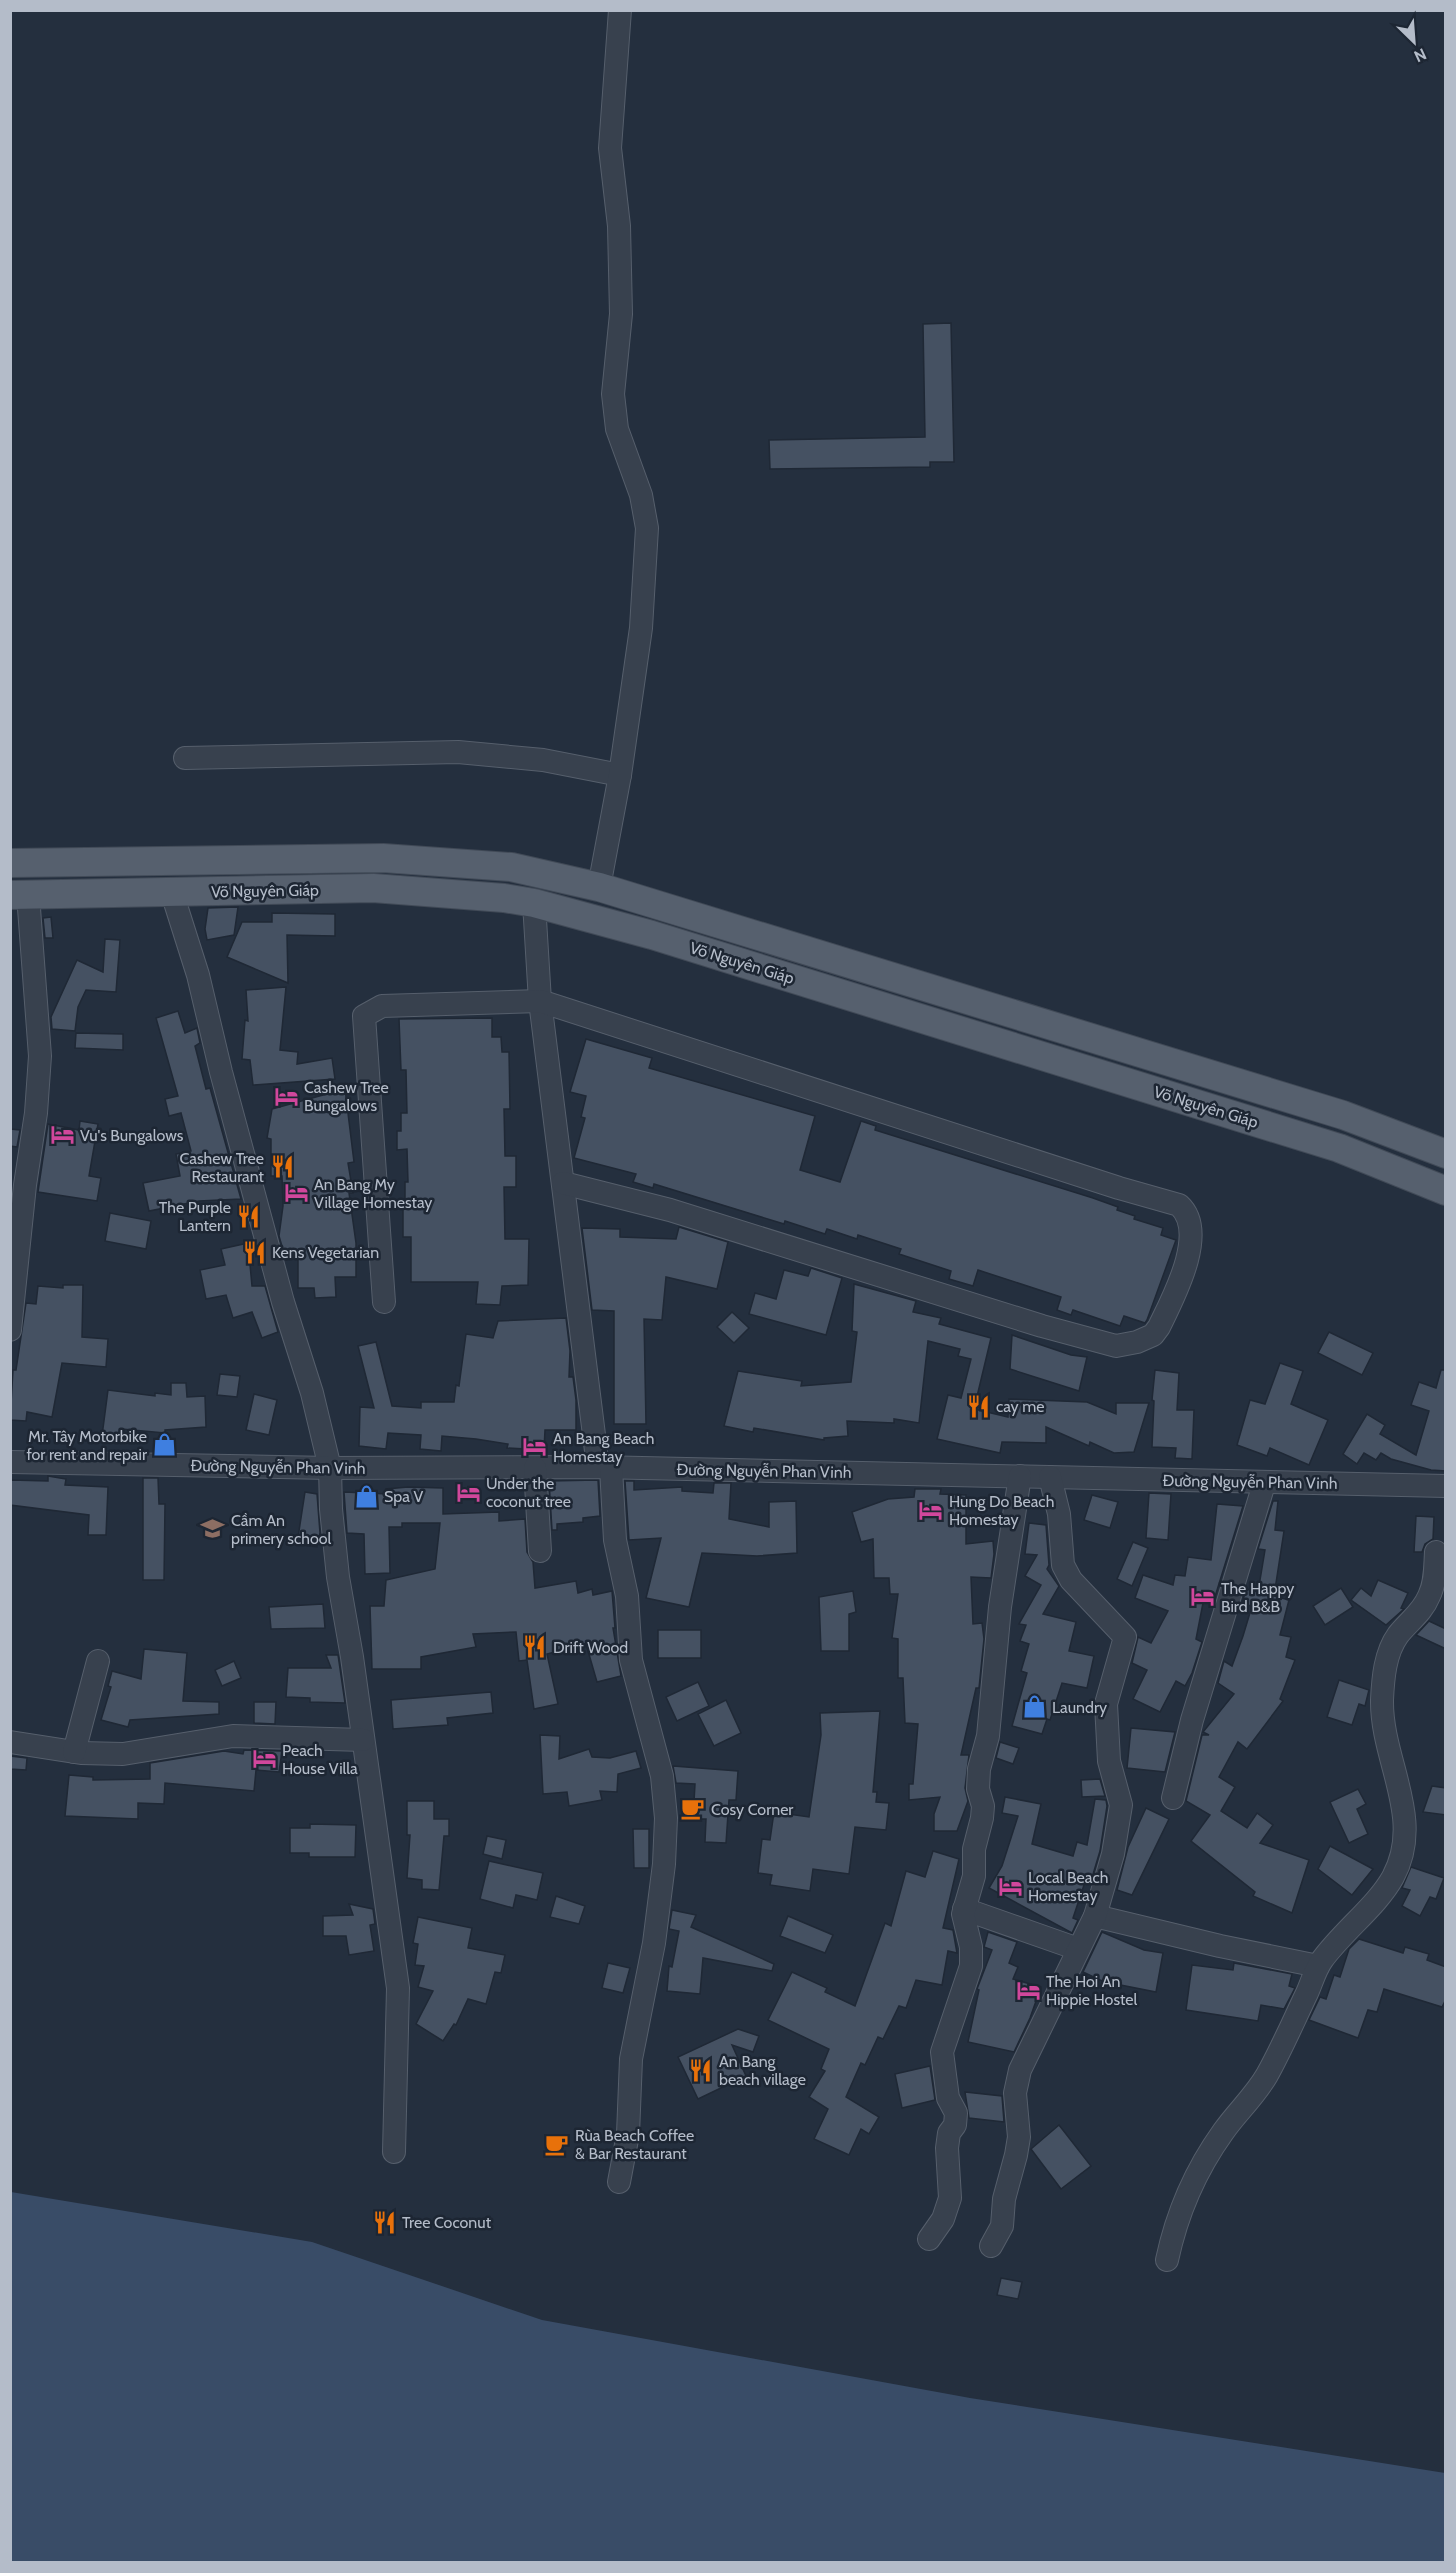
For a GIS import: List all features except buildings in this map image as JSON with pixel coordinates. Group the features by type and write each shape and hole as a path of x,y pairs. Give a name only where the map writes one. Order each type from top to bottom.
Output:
{"main road":[{"name":"Võ Nguyên Giáp","path":"10,863 382,858 448,861 540,873 599,887 1343,1115 1446,1154"},
{"path":"534,903 540,873"},
{"name":"Võ Nguyên Giáp","path":"19,895 373,888 504,898 534,903 652,935 1339,1148 1446,1191"}],"street":[{"path":"599,887 620,775 641,628 647,528 641,495 617,429 613,394 621,314 619,226 610,148 620,10"},
{"path":"185,758 458,752 543,760 620,775"},
{"path":"172,893 198,975 221,1072 283,1302 312,1393 330,1468 331,1509 338,1577 398,1988 394,2152"},
{"path":"10,1330 18,1184 36,1113 40,1056 19,895"},
{"path":"534,903 540,1001 563,1183 615,1540 627,1596 631,1660 662,1776 666,1818 664,1864 654,1943 631,2059 628,2134 619,2182"},
{"path":"384,1302 364,1016 382,1006 540,1001 1108,1185 1179,1205 1185,1210 1192,1232 1186,1261 1159,1328 1153,1335 1137,1342 1116,1346 1042,1326 670,1210 563,1183"},
{"name":"Đường Nguyễn Phan Vinh","path":"10,1462 330,1468 605,1468 1020,1476 1264,1484 1446,1486"},
{"path":"535,1468 540,1551"},
{"path":"929,2239 943,2219 950,2199 947,2148 949,2133 955,2125 956,2113 948,2098 942,2052 971,1966 971,1947 966,1933 964,1909 974,1876 974,1849 982,1818 983,1806 978,1789 979,1769 988,1736 1000,1607 1020,1476"},
{"path":"992,2246 1002,2226 1004,2199 1019,2137 1015,2093 1020,2070 1095,1916 1113,1854 1121,1805 1109,1761 1106,1704 1125,1637 1071,1580 1063,1565 1059,1514 1050,1477"},
{"path":"1173,1798 1192,1720 1264,1484"},
{"path":"1167,2260 1175,2223 1191,2186 1224,2130 1266,2077 1318,1966 1356,1919 1374,1903 1392,1878 1401,1858 1406,1835 1404,1806 1382,1703 1384,1676 1389,1652 1399,1634 1418,1616 1430,1596 1435,1578 1436,1552"},
{"path":"74,1752 98,1661"},
{"path":"10,1742 74,1752 123,1754 232,1736 363,1740"},
{"path":"964,1909 1078,1949"},
{"path":"1095,1916 1220,1946 1318,1966"}],"water":[{"path":"11,2192 312,2242 542,2320 970,2398 1445,2473 1445,2562 11,2562"}],"place":[{"name":"Cashew Tree Bungalows","path":"286,1096"},
{"name":"Vu's Bungalows","path":"62,1135"},
{"name":"Cashew Tree Restaurant","path":"282,1167"},
{"name":"An Bang My Village Homestay","path":"296,1193"},
{"name":"The Purple Lantern","path":"249,1216"},
{"name":"Kens Vegetarian","path":"254,1252"},
{"name":"cay me","path":"978,1406"},
{"name":"Mr. Tây Motorbike for rent and repair","path":"165,1445"},
{"name":"An Bang Beach Homestay","path":"535,1447"},
{"name":"Under the coconut tree","path":"468,1492"},
{"name":"Spa V","path":"366,1496"},
{"name":"Hung Do Beach Homestay","path":"931,1510"},
{"name":"Cầm An primery school","path":"213,1529"},
{"name":"The Happy Bird B&B","path":"1203,1597"},
{"name":"Drift Wood","path":"535,1647"},
{"name":"Laundry","path":"1034,1707"},
{"name":"Peach House Villa","path":"264,1759"},
{"name":"Cosy Corner","path":"693,1809"},
{"name":"Local Beach Homestay","path":"1010,1886"},
{"name":"The Hoi An Hippie Hostel","path":"1028,1990"},
{"name":"An Bang beach village","path":"701,2070"},
{"name":"Rùa Beach Coffee & Bar Restaurant","path":"557,2144"},
{"name":"Tree Coconut","path":"384,2222"}]}
